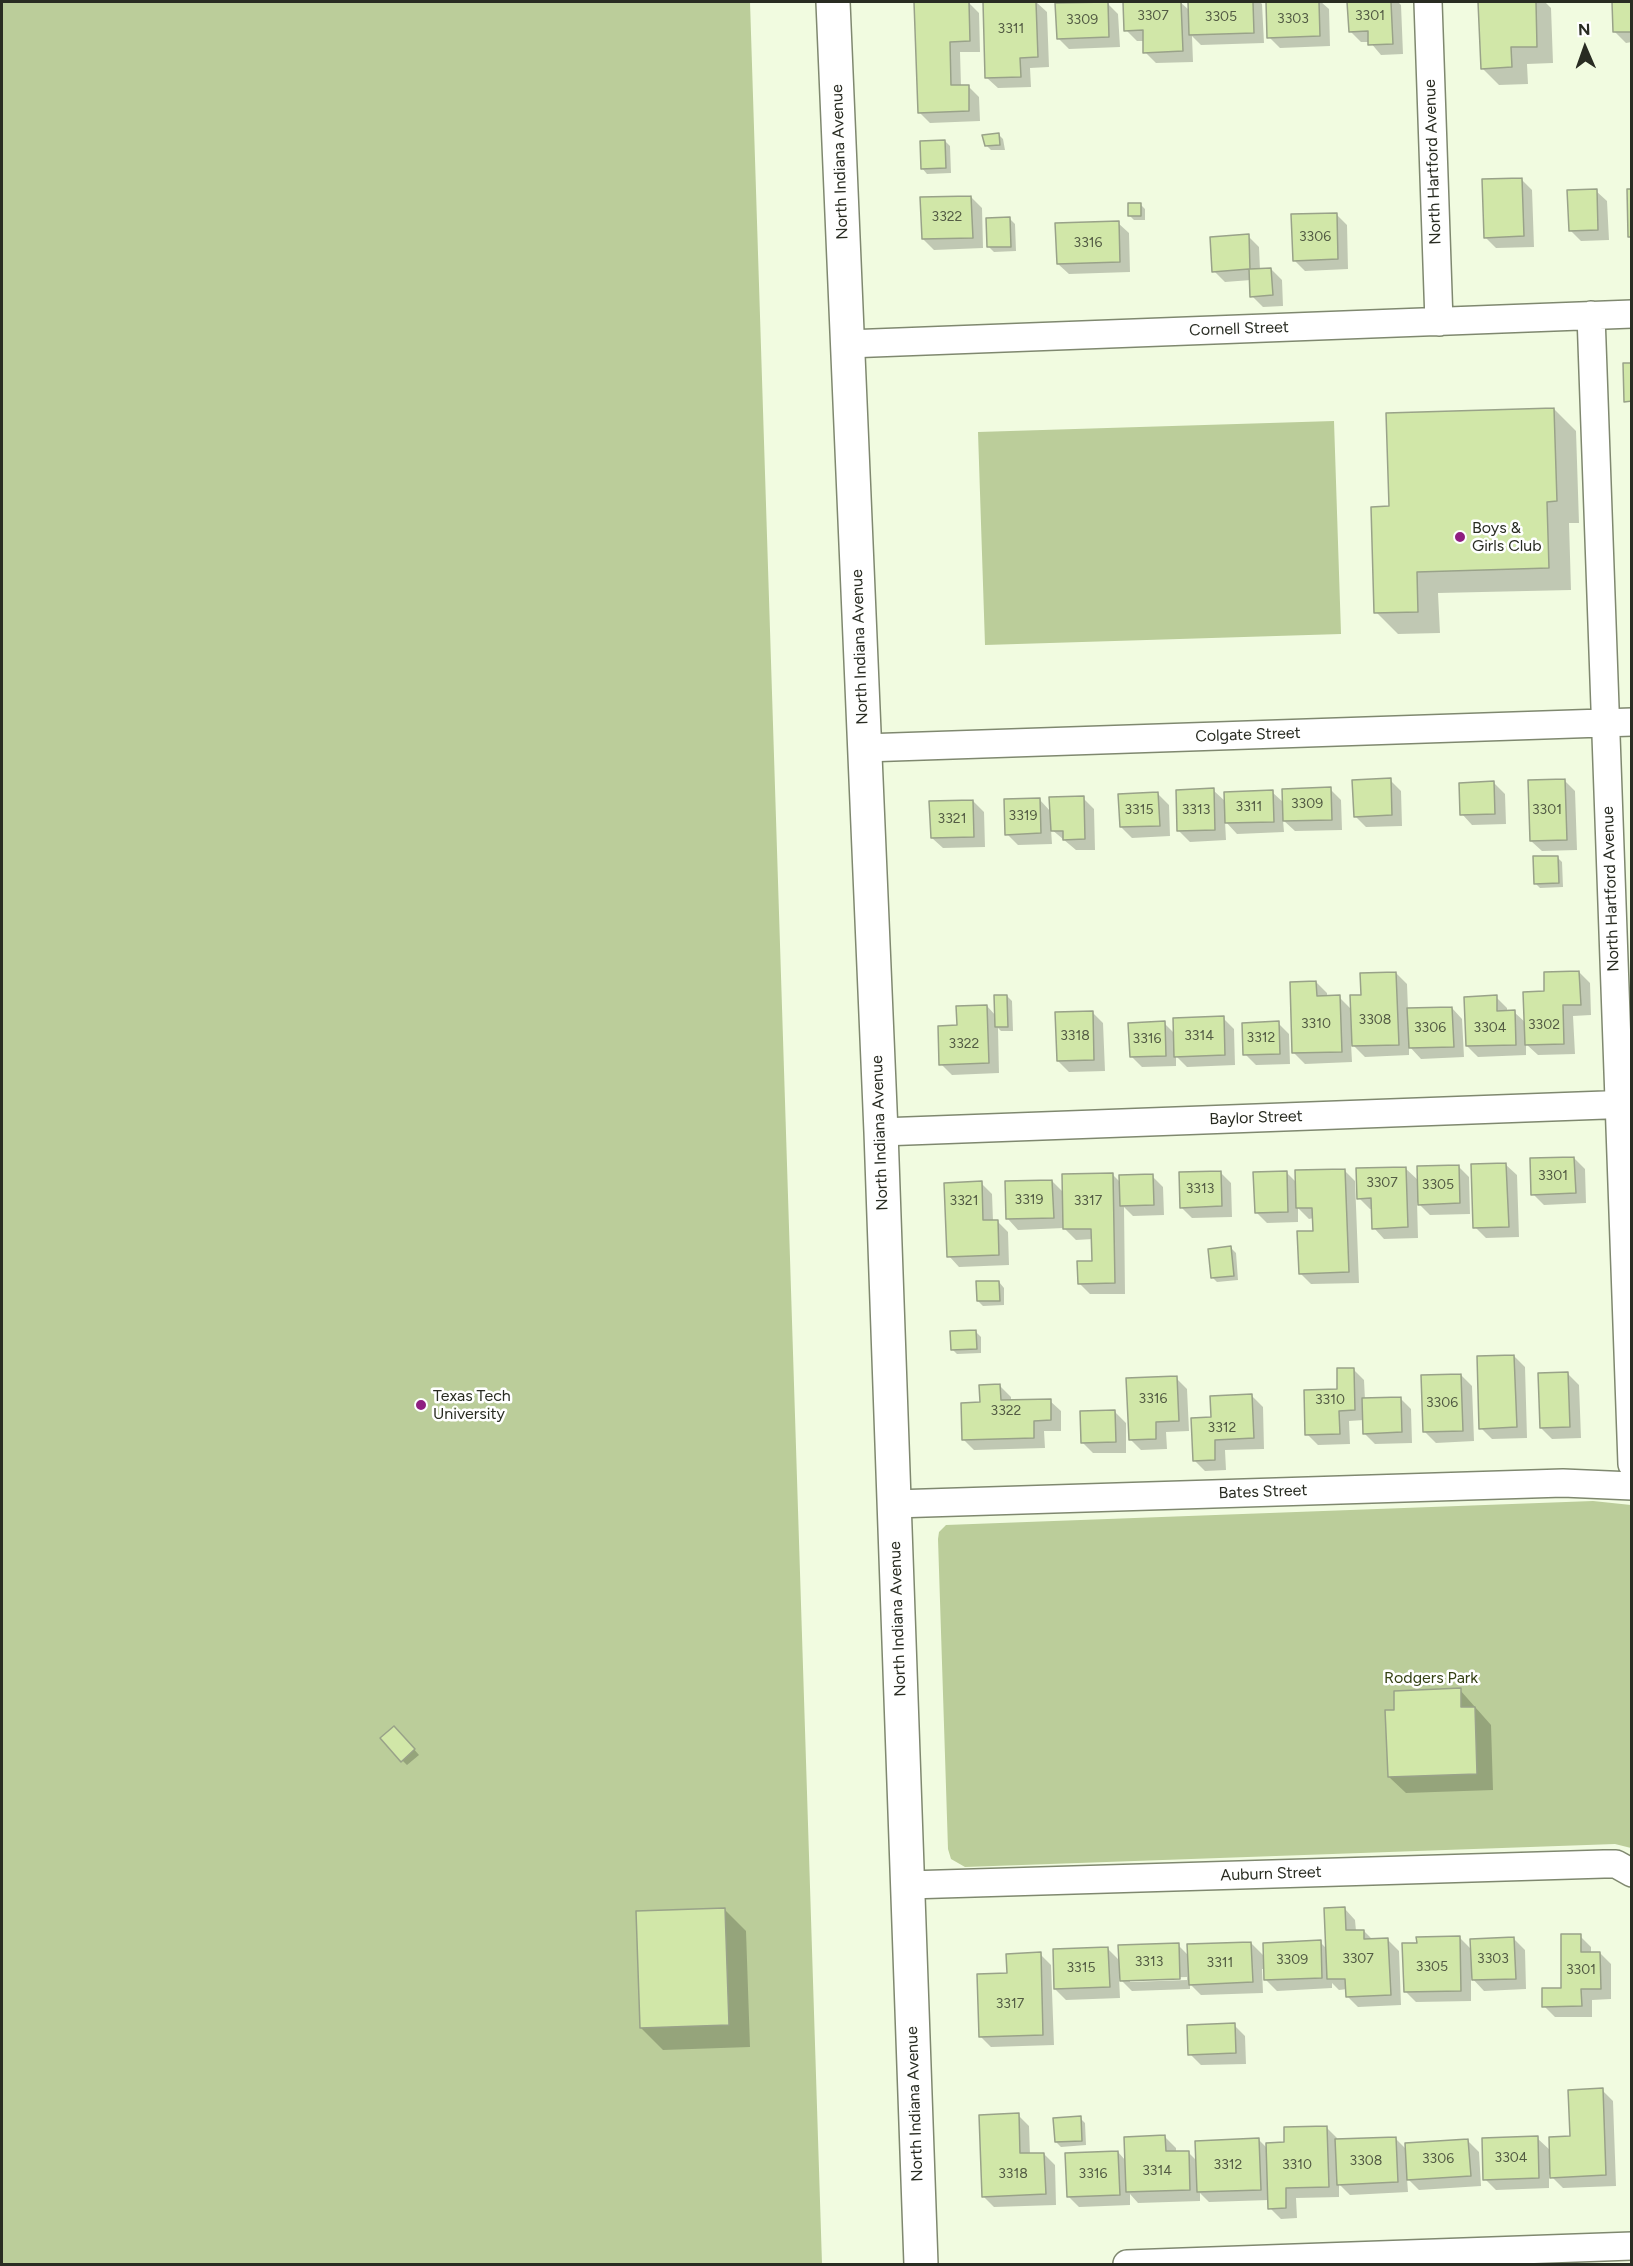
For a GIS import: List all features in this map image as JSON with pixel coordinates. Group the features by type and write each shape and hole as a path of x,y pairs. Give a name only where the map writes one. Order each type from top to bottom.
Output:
{"main road":[{"name":"North Indiana Avenue","path":"833,2 881,1132 921,2265"}],"street":[{"name":"North Hartford Avenue","path":"1428,2 1439,322"},
{"name":"Cornell Street","path":"847,344 1632,314"},
{"name":"North Hartford Avenue","path":"1591,315 1619,722 1632,1464"},
{"name":"Colgate Street","path":"864,748 1619,722"},
{"name":"Baylor Street","path":"881,1132 1625,1105"},
{"name":"Bates Street","path":"894,1504 1563,1483 1632,1486"},
{"name":"Auburn Street","path":"908,1885 1604,1864 1616,1864 1632,1873"},
{"path":"1127,2265 1632,2246"}],"green space":[{"name":"Texas Tech University","path":"2,2 750,2 822,2264 2,2264"},
{"path":"1334,421 1341,634 985,645 978,432"},
{"name":"Rodgers Park","path":"1593,1501 1631,1505 1631,1848 1615,1844 965,1867 951,1859 948,1849 938,1539 939,1532 946,1525"}],"building":[{"path":"914,2 969,2 970,41 950,42 951,85 969,85 969,111 918,113"},
{"path":"983,2 1036,2 1038,57 1020,58 1021,77 985,78"},
{"path":"1108,2 1109,37 1057,39 1055,3"},
{"path":"1123,2 1181,2 1183,51 1143,53 1143,30 1124,31"},
{"path":"1188,2 1253,2 1254,33 1189,35"},
{"path":"1266,2 1319,2 1320,36 1267,38"},
{"path":"1347,2 1391,2 1393,44 1368,45 1368,31 1349,32"},
{"path":"1478,2 1536,2 1537,47 1511,47 1512,67 1481,69"},
{"path":"1612,2 1632,2 1632,32 1613,32"},
{"path":"999,133 1000,145 985,146 982,135"},
{"path":"945,140 946,168 921,169 920,141"},
{"path":"1522,178 1524,236 1484,238 1482,179"},
{"path":"1597,189 1598,230 1569,231 1567,190"},
{"path":"1627,189 1632,189 1632,237 1628,237"},
{"path":"971,196 973,238 922,239 920,197"},
{"path":"1128,203 1141,203 1141,216 1128,216"},
{"path":"1337,213 1338,259 1293,261 1291,214"},
{"path":"1010,217 1011,247 987,247 986,218"},
{"path":"1119,221 1120,262 1057,264 1055,223"},
{"path":"1249,234 1250,269 1271,268 1273,295 1250,297 1249,269 1212,272 1210,237"},
{"path":"1623,363 1632,363 1632,401 1624,402"},
{"name":"Boys & Girls Club","path":"1554,408 1557,501 1547,502 1549,568 1417,572 1418,612 1374,613 1371,507 1389,506 1386,413"},
{"path":"1391,778 1392,815 1354,817 1352,780"},
{"path":"1565,779 1567,840 1530,841 1528,780"},
{"path":"1494,781 1495,814 1460,815 1459,783"},
{"path":"1331,787 1332,820 1283,821 1282,789"},
{"path":"1214,788 1215,830 1177,831 1176,790"},
{"path":"1273,790 1274,822 1225,823 1224,792"},
{"path":"1158,792 1160,826 1120,827 1118,794"},
{"path":"1084,796 1085,839 1063,840 1063,831 1051,831 1049,797"},
{"path":"1040,798 1041,833 1005,835 1004,799"},
{"path":"973,800 974,837 931,838 929,801"},
{"path":"1533,856 1558,856 1559,883 1534,884"},
{"path":"1579,971 1581,1005 1563,1005 1564,1044 1525,1045 1523,992 1544,991 1544,972"},
{"path":"1396,972 1399,1045 1352,1046 1350,995 1361,995 1360,973"},
{"path":"1316,981 1317,996 1340,995 1342,1052 1292,1053 1290,982"},
{"path":"994,995 1007,995 1008,1027 995,1027"},
{"path":"1497,995 1497,1011 1515,1010 1516,1045 1466,1046 1464,997"},
{"path":"987,1005 989,1063 939,1065 938,1026 957,1025 956,1006"},
{"path":"1452,1007 1454,1047 1409,1048 1407,1008"},
{"path":"1093,1011 1094,1060 1057,1061 1055,1012"},
{"path":"1224,1016 1225,1055 1174,1057 1173,1018"},
{"path":"1165,1021 1166,1056 1130,1057 1128,1023"},
{"path":"1279,1021 1280,1054 1243,1055 1242,1023"},
{"path":"1574,1157 1576,1193 1531,1195 1530,1158"},
{"path":"1506,1163 1509,1227 1473,1228 1471,1164"},
{"path":"1459,1165 1460,1203 1418,1205 1417,1166"},
{"path":"1406,1167 1408,1227 1372,1229 1371,1198 1357,1199 1356,1168"},
{"path":"1345,1169 1349,1272 1299,1274 1297,1231 1313,1231 1312,1208 1296,1208 1295,1170"},
{"path":"1221,1171 1222,1206 1180,1208 1179,1172"},
{"path":"1287,1171 1288,1212 1255,1213 1253,1172"},
{"path":"1113,1173 1115,1283 1078,1284 1077,1261 1092,1261 1091,1229 1063,1229 1062,1174"},
{"path":"1153,1174 1154,1205 1120,1206 1119,1175"},
{"path":"1052,1180 1054,1218 1006,1219 1005,1181"},
{"path":"982,1181 983,1220 998,1220 999,1255 947,1257 944,1183"},
{"path":"1231,1246 1234,1276 1211,1278 1208,1249"},
{"path":"976,1281 999,1281 1000,1301 977,1301"},
{"path":"976,1330 977,1349 951,1350 950,1331"},
{"path":"1514,1355 1517,1427 1479,1429 1477,1356"},
{"path":"1337,1368 1354,1368 1355,1410 1339,1411 1340,1434 1305,1435 1304,1390 1337,1389"},
{"path":"1568,1372 1570,1427 1540,1428 1538,1373"},
{"path":"1461,1374 1463,1431 1423,1432 1421,1375"},
{"path":"1177,1376 1179,1421 1156,1422 1156,1439 1129,1440 1126,1378"},
{"path":"1000,1384 1001,1400 1051,1399 1051,1420 1034,1421 1034,1438 962,1440 961,1403 980,1402 979,1385"},
{"path":"1252,1394 1254,1438 1215,1440 1215,1460 1193,1461 1191,1418 1211,1417 1210,1396"},
{"path":"1401,1397 1402,1432 1363,1434 1362,1398"},
{"path":"1115,1410 1116,1442 1081,1443 1080,1411"},
{"path":"1461,1688 1461,1707 1475,1707 1477,1774 1388,1777 1385,1710 1394,1710 1394,1691"},
{"path":"394,1726 415,1749 401,1762 380,1738"},
{"path":"1345,1907 1346,1930 1364,1930 1364,1939 1388,1938 1391,1995 1346,1997 1345,1979 1327,1979 1324,1908"},
{"path":"725,1908 729,2025 640,2028 636,1911"},
{"path":"1561,1934 1581,1934 1581,1952 1600,1952 1601,1989 1581,1989 1582,2006 1542,2007 1542,1988 1561,1988"},
{"path":"1460,1936 1461,1991 1404,1992 1402,1943 1417,1943 1416,1937"},
{"path":"1514,1937 1516,1979 1472,1980 1470,1939"},
{"path":"1321,1940 1322,1978 1264,1980 1263,1943"},
{"path":"1251,1942 1253,1982 1189,1985 1187,1944"},
{"path":"1179,1943 1180,1979 1120,1981 1118,1945"},
{"path":"1108,1947 1110,1987 1054,1989 1053,1949"},
{"path":"1041,1952 1043,2035 979,2037 977,1974 1007,1973 1006,1954"},
{"path":"1235,2023 1236,2053 1188,2055 1187,2025"},
{"path":"1603,2088 1606,2175 1550,2178 1549,2137 1570,2136 1568,2090"},
{"path":"1019,2113 1020,2153 1044,2153 1046,2194 982,2197 979,2115"},
{"path":"1081,2116 1082,2141 1055,2142 1053,2118"},
{"path":"1327,2126 1329,2187 1286,2188 1286,2208 1268,2209 1266,2143 1284,2142 1284,2127"},
{"path":"1165,2135 1166,2151 1189,2151 1190,2190 1126,2192 1124,2137"},
{"path":"1538,2136 1539,2178 1483,2180 1482,2138"},
{"path":"1396,2137 1398,2182 1337,2185 1335,2139"},
{"path":"1259,2138 1261,2190 1197,2192 1195,2141"},
{"path":"1468,2139 1471,2176 1407,2180 1405,2143"},
{"path":"1118,2151 1120,2195 1067,2197 1065,2153"}],"place":[{"name":"Boys & Girls Club","path":"1460,537"},
{"name":"Texas Tech University","path":"421,1405"}]}
